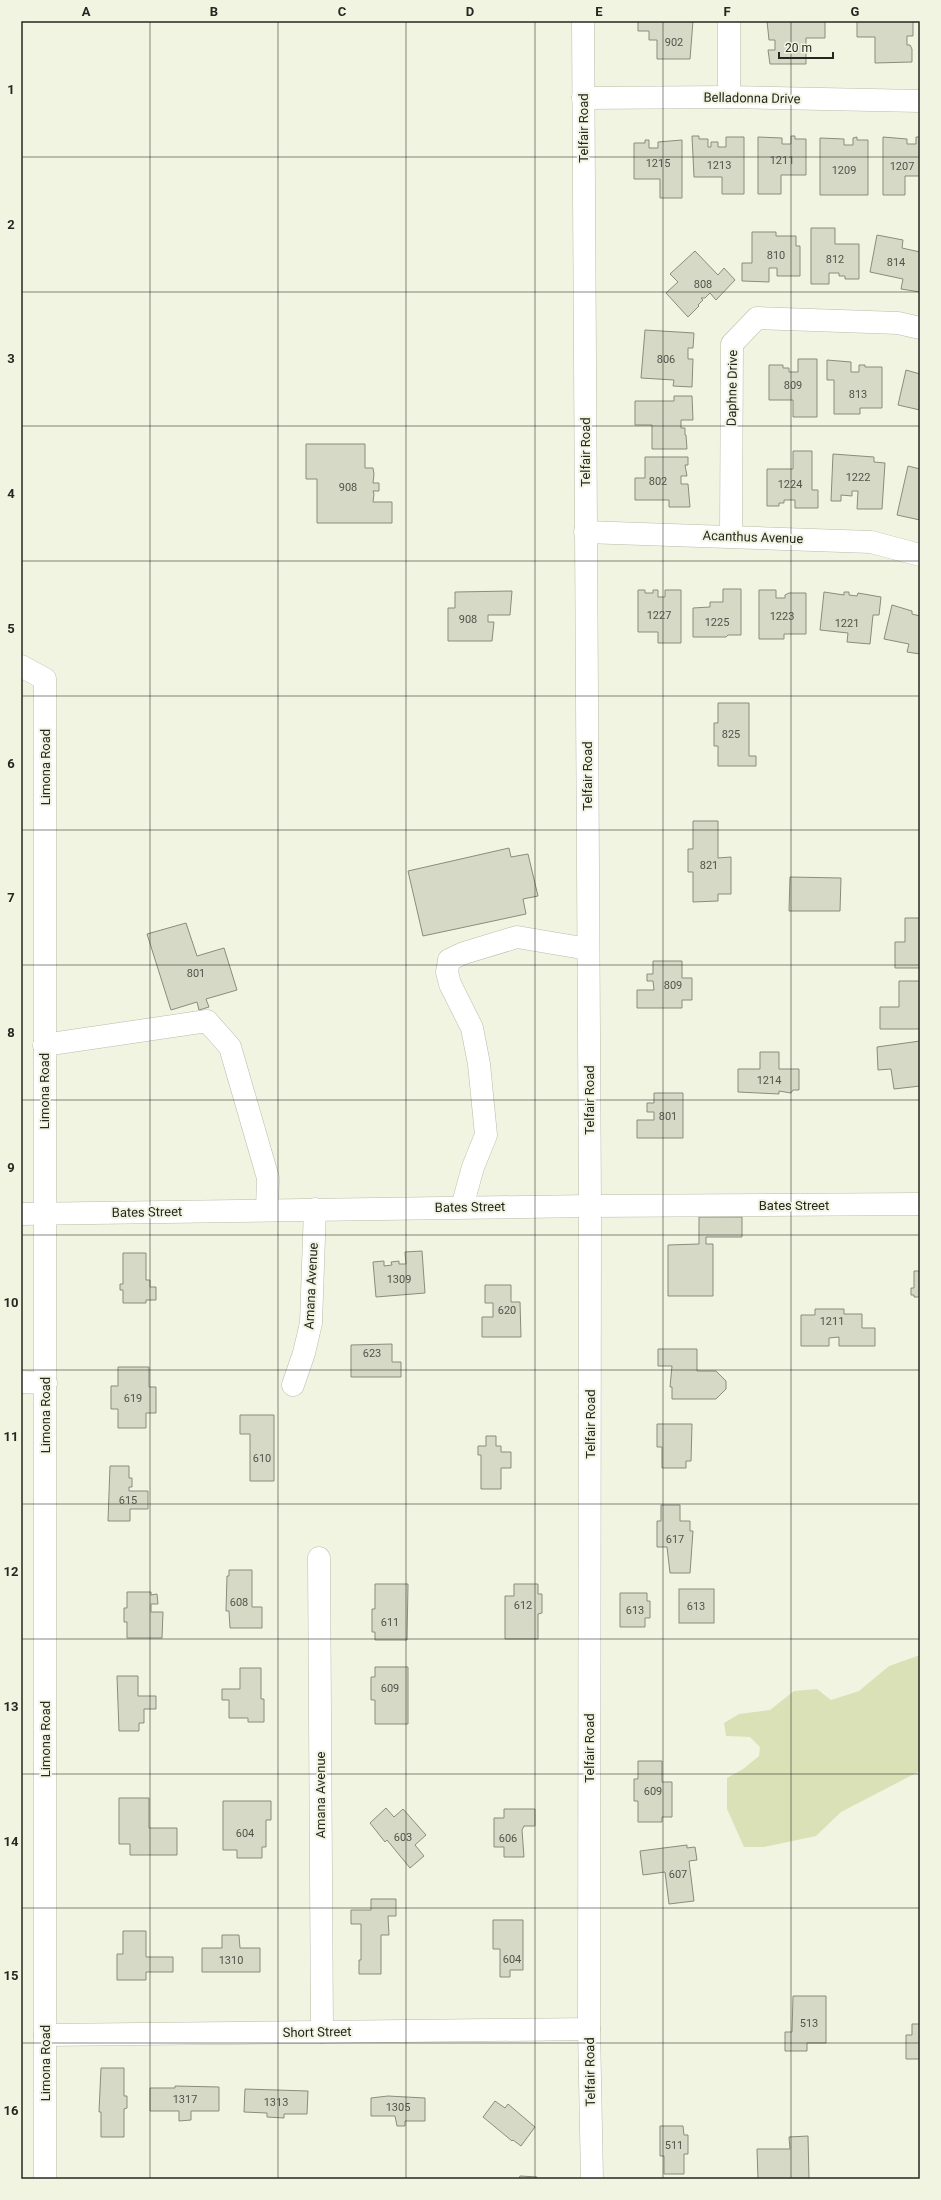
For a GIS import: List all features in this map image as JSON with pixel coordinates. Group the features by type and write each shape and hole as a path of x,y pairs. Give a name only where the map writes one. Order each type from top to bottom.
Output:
{"street":[{"name":"Telfair Road","path":"583,21 590,1206 589,2029 592,2179"},
{"path":"729,21 729,97"},
{"name":"Belladonna Drive","path":"583,98 729,97 920,101"},
{"name":"Daphne Drive","path":"731,536 732,344 757,318 898,322 920,328"},
{"name":"Acanthus Avenue","path":"585,532 870,542 920,555"},
{"name":"Limona Road","path":"21,666 45,679 45,2179"},
{"path":"462,1207 473,1167 486,1135 479,1064 472,1028 450,984 447,972 449,960 493,943 517,937 588,949"},
{"path":"44,1045 208,1021 230,1047 268,1178 267,1210"},
{"name":"Bates Street","path":"21,1214 462,1207 920,1204"},
{"name":"Amana Avenue","path":"293,1385 304,1353 311,1323 315,1209"},
{"path":"21,1382 46,1383"},
{"name":"Amana Avenue","path":"319,1558 322,2032"},
{"name":"Short Street","path":"45,2034 589,2029"}],"green space":[{"path":"920,1655 920,1771 841,1812 816,1836 764,1847 744,1847 727,1809 727,1778 743,1769 759,1756 760,1747 750,1737 726,1736 724,1723 739,1714 770,1710 794,1691 817,1689 831,1700 859,1691 889,1666"}],"building":[{"path":"638,21 693,21 690,59 657,59 657,40 649,40 649,31 638,31"},
{"path":"767,21 825,21 825,38 806,38 806,64 770,64 768,50 775,50 775,40 769,40"},
{"path":"857,21 913,21 913,36 907,36 907,45 910,45 912,49 912,62 875,63 875,37 857,37"},
{"path":"692,136 699,136 699,139 708,139 708,147 711,147 711,142 718,142 718,147 726,147 726,137 744,137 744,194 722,194 722,177 694,177"},
{"path":"791,136 795,136 795,139 806,139 806,175 781,175 781,194 758,194 758,137 782,138 782,144 791,144"},
{"path":"857,137 857,140 868,140 868,195 820,195 820,138 844,139 844,145 853,145 853,138"},
{"path":"883,137 907,139 907,144 916,144 916,137 920,137 920,176 905,176 905,195 883,195"},
{"path":"645,140 649,140 649,148 658,148 658,142 682,140 682,198 660,198 660,179 634,179 634,143 645,143"},
{"path":"811,228 835,228 835,244 859,244 859,279 845,279 845,276 839,276 839,273 829,273 829,284 811,284"},
{"path":"752,232 776,232 776,236 796,236 796,246 800,246 800,276 777,276 777,268 769,268 769,282 742,281 742,263 752,263"},
{"path":"877,235 903,240 902,248 920,252 920,292 901,289 903,279 870,272"},
{"path":"695,251 718,275 724,268 735,280 716,300 710,293 705,298 701,298 703,300 698,305 699,306 688,317 666,293 678,282 670,274"},
{"path":"645,330 694,333 693,348 688,348 688,359 693,359 692,387 673,386 674,380 641,378"},
{"path":"798,359 817,359 817,417 793,417 793,400 769,400 769,365 783,365 783,368 789,368 789,372 798,372"},
{"path":"827,360 851,362 851,372 859,372 859,365 865,365 865,367 882,367 882,408 860,408 860,414 834,414 834,380 827,380"},
{"path":"906,370 920,374 920,410 898,405"},
{"path":"674,396 692,396 693,420 681,420 681,428 685,428 687,449 652,449 652,425 635,425 635,401 674,401"},
{"path":"306,444 365,444 365,468 373,468 373,483 379,483 379,491 373,491 373,502 392,502 392,523 317,523 317,479 306,479"},
{"path":"793,451 812,451 812,490 818,490 818,508 795,508 795,500 784,500 784,503 779,503 779,506 767,506 767,469 793,469"},
{"path":"833,454 874,457 874,462 885,463 882,509 857,509 858,491 852,491 852,496 841,495 841,501 831,501"},
{"path":"645,457 688,457 688,465 685,465 687,476 681,476 681,484 688,484 690,507 669,507 669,500 635,500 635,478 645,478"},
{"path":"908,466 920,469 920,520 897,515"},
{"path":"723,589 741,589 741,635 728,635 726,637 693,637 693,608 710,607 710,602 723,602"},
{"path":"638,590 645,590 645,593 653,593 653,590 658,590 658,597 665,597 665,590 681,590 681,643 658,643 658,632 638,632"},
{"path":"759,590 776,590 776,598 785,598 785,595 789,593 806,593 806,634 784,634 784,639 759,639"},
{"path":"512,591 510,615 488,615 488,622 494,622 492,641 448,641 448,608 455,608 455,592"},
{"path":"824,592 844,595 844,592 849,592 849,595 857,596 858,593 881,597 879,615 873,615 870,644 847,642 848,633 820,630"},
{"path":"892,605 912,611 912,614 920,616 920,654 907,652 909,644 884,639"},
{"path":"718,703 749,703 749,756 756,756 756,766 718,766 718,746 714,746 714,723 718,723"},
{"path":"693,821 718,821 718,858 731,857 731,894 718,894 718,901 693,902 693,872 688,872 688,849 693,849"},
{"path":"509,848 511,857 528,854 538,896 523,899 526,914 423,936 408,871"},
{"path":"790,877 841,878 840,911 789,911"},
{"path":"905,918 920,918 920,968 895,968 895,942 905,942"},
{"path":"186,923 197,956 224,948 237,990 206,999 209,1007 199,1010 197,1002 171,1010 147,934"},
{"path":"653,961 682,961 682,978 692,978 692,1000 682,1000 682,1008 637,1008 637,990 654,990 653,981 647,981 647,974 653,974"},
{"path":"899,981 920,981 920,1029 880,1029 880,1007 899,1007"},
{"path":"920,1041 920,1086 894,1089 891,1069 878,1070 877,1047"},
{"path":"760,1052 779,1052 779,1069 799,1069 799,1090 793,1090 791,1093 779,1091 779,1094 738,1092 738,1069 760,1069"},
{"path":"654,1093 683,1093 683,1138 637,1138 637,1120 654,1120 654,1112 647,1112 647,1103 654,1103"},
{"path":"699,1217 742,1217 742,1237 706,1237 706,1244 713,1244 713,1296 668,1296 668,1245 699,1244"},
{"path":"422,1251 425,1293 376,1297 373,1262 384,1261 384,1266 392,1265 391,1262 399,1261 399,1264 406,1264 405,1252"},
{"path":"123,1253 146,1253 146,1280 150,1280 150,1287 156,1287 156,1300 146,1300 146,1303 123,1303 123,1290 120,1290 120,1284 123,1284"},
{"path":"914,1271 920,1271 920,1297 914,1297 914,1295 911,1295 911,1288 914,1288"},
{"path":"485,1285 511,1285 511,1302 520,1302 521,1337 482,1337 482,1317 493,1317 493,1303 485,1303"},
{"path":"815,1309 844,1309 844,1314 862,1314 862,1328 875,1328 875,1346 839,1346 839,1337 829,1338 829,1346 801,1346 801,1315 815,1315"},
{"path":"392,1344 392,1362 401,1362 401,1377 351,1377 351,1345"},
{"path":"658,1349 697,1349 697,1371 716,1371 726,1381 726,1389 716,1399 672,1399 672,1387 670,1387 672,1366 658,1366"},
{"path":"118,1367 149,1367 149,1387 156,1387 156,1413 146,1413 146,1428 118,1428 118,1409 111,1409 111,1386 118,1386"},
{"path":"240,1415 274,1415 274,1481 250,1481 250,1434 240,1434"},
{"path":"657,1424 692,1424 691,1461 686,1461 686,1468 662,1468 662,1447 657,1447"},
{"path":"486,1436 496,1436 496,1446 501,1446 501,1452 511,1452 511,1468 501,1468 501,1489 481,1489 481,1455 478,1455 478,1446 486,1446"},
{"path":"110,1466 129,1466 129,1478 132,1478 132,1487 129,1487 129,1491 148,1491 148,1509 130,1509 130,1521 108,1521"},
{"path":"661,1505 680,1505 680,1521 690,1521 690,1531 693,1531 690,1573 670,1573 667,1547 657,1547 657,1521 661,1521"},
{"path":"229,1570 252,1570 252,1607 262,1607 262,1628 230,1628 229,1611 226,1611 227,1576 229,1576"},
{"path":"375,1584 408,1584 407,1640 375,1640 375,1632 372,1632 372,1609 375,1609"},
{"path":"514,1584 538,1584 538,1594 542,1594 542,1613 538,1614 538,1639 505,1639 505,1596 514,1596"},
{"path":"679,1589 714,1589 714,1623 679,1623"},
{"path":"127,1592 151,1592 151,1595 157,1594 158,1604 151,1604 151,1612 163,1612 162,1638 127,1638 127,1622 124,1622 124,1608 127,1608"},
{"path":"620,1593 647,1593 647,1601 650,1601 650,1618 645,1618 645,1627 620,1627"},
{"path":"375,1667 408,1667 408,1724 375,1724 375,1700 371,1700 371,1677 375,1677"},
{"path":"240,1668 261,1668 261,1699 264,1699 264,1722 248,1722 248,1718 229,1718 229,1700 222,1700 222,1689 240,1689"},
{"path":"117,1676 138,1676 138,1696 156,1696 156,1709 144,1709 144,1723 139,1723 139,1731 119,1731"},
{"path":"638,1761 662,1761 662,1782 672,1782 672,1817 662,1817 662,1822 638,1822 638,1801 634,1801 634,1779 638,1779"},
{"path":"119,1798 149,1798 149,1828 177,1828 177,1855 130,1855 130,1844 119,1844"},
{"path":"223,1801 271,1801 271,1820 266,1820 266,1847 262,1847 262,1858 237,1858 237,1850 223,1850"},
{"path":"386,1808 394,1817 403,1809 426,1835 415,1845 424,1856 410,1868 387,1840 385,1842 370,1823"},
{"path":"504,1809 535,1809 535,1826 524,1826 522,1830 524,1857 504,1857 504,1847 494,1847 494,1818 504,1818"},
{"path":"687,1845 687,1848 695,1847 697,1860 689,1861 694,1901 669,1904 665,1872 643,1875 640,1851"},
{"path":"371,1899 396,1899 396,1916 388,1916 389,1935 381,1935 381,1974 359,1974 359,1960 361,1960 361,1924 351,1924 351,1910 371,1910"},
{"path":"493,1920 523,1920 523,1970 510,1970 510,1977 500,1977 500,1949 493,1949"},
{"path":"123,1931 146,1931 146,1957 173,1957 173,1972 146,1972 146,1980 117,1980 117,1954 123,1954"},
{"path":"222,1935 239,1935 240,1948 260,1948 260,1972 202,1972 202,1948 222,1948"},
{"path":"793,1996 826,1996 826,2043 807,2043 807,2051 785,2051 785,2032 792,2032"},
{"path":"912,2024 920,2024 920,2059 906,2059 906,2035 912,2035"},
{"path":"101,2068 124,2068 124,2096 127,2096 127,2108 124,2109 124,2137 101,2137 101,2112 99,2112"},
{"path":"175,2086 219,2087 219,2111 191,2111 191,2120 179,2121 179,2111 150,2111 150,2088 175,2088"},
{"path":"245,2089 308,2091 307,2114 284,2114 284,2118 267,2117 267,2113 244,2112"},
{"path":"388,2096 425,2098 425,2121 405,2121 405,2126 397,2126 395,2116 371,2116 371,2098"},
{"path":"495,2101 505,2108 508,2104 535,2127 521,2146 513,2140 512,2141 483,2117"},
{"path":"660,2126 683,2126 684,2135 688,2135 688,2154 684,2154 684,2174 664,2174 664,2156 660,2156"},
{"path":"808,2136 809,2179 758,2179 757,2149 790,2149 789,2137"},
{"path":"520,2176 537,2177 537,2179 519,2179"}]}
